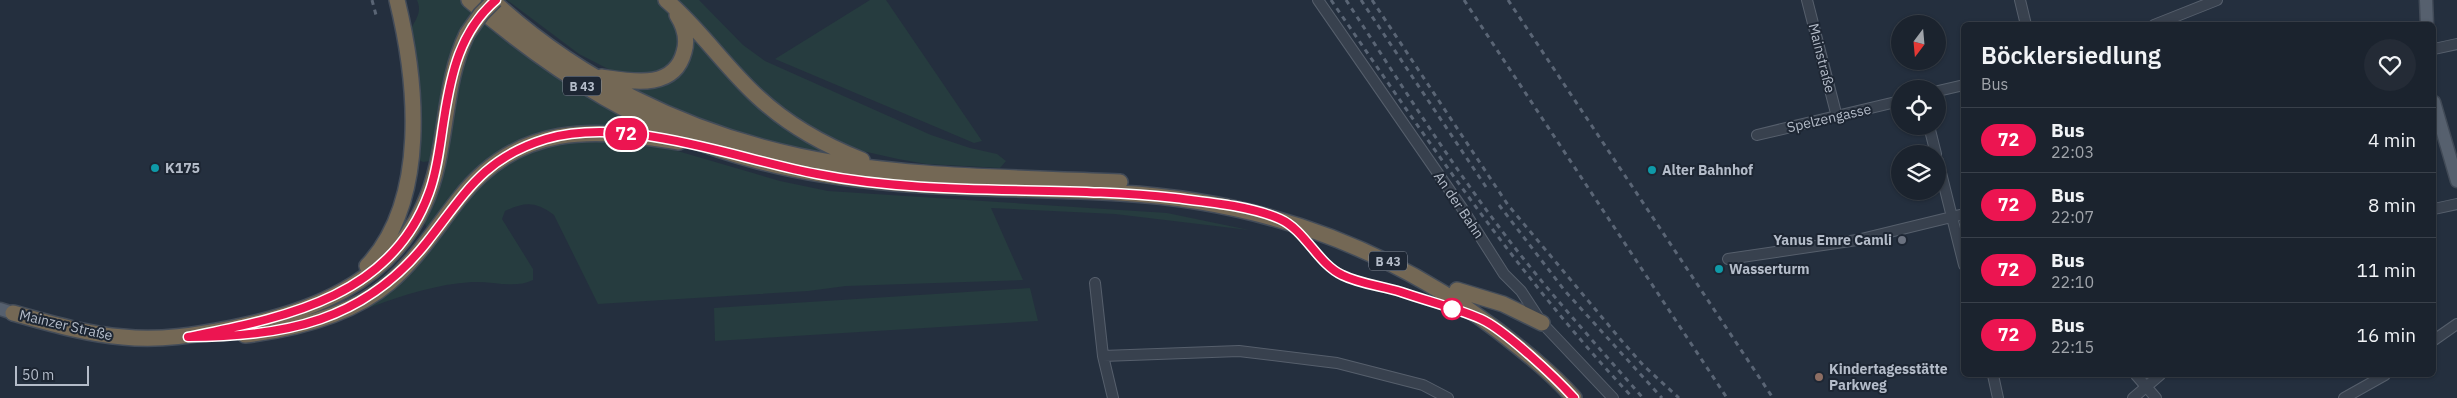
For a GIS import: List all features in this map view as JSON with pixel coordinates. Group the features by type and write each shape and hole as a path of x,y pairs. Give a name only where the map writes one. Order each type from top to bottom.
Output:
{"highway":[{"path":"337,295 358,276 383,247 395,226 407,184 412,132 412,92 406,44 397,0"},
{"name":"B 43","path":"469,0 518,41 584,87 641,119 710,147 784,168 864,181 1122,193 1215,204 1283,220 1359,247 1431,284 1518,346 1583,397"},
{"path":"337,295 381,265 401,243 418,218 434,177 450,80 457,57 467,34 494,0"},
{"name":"B 43","path":"494,0 542,42 593,76 663,112 731,138 800,156 886,169 1122,182 1163,187 1250,201 1361,238 1412,263 1457,290 1506,324 1583,397"},
{"path":"593,76 644,82 672,73 684,54 685,38 681,22 667,0"},
{"path":"667,0 758,98 777,113 821,142 886,169"},
{"path":"188,337 229,337 273,331 351,308 376,293 399,274 480,176 505,158 536,143 567,134 598,132 633,135 710,147"},
{"path":"1457,290 1503,304 1542,323"},
{"name":"Mainzer Straße","path":"7,315 91,333 124,337 188,337 282,317 337,295"}],"main road":[{"path":"2426,0 2427,22"},
{"path":"2436,107 2453,151 2457,181"}],"street":[{"name":"An der Bahn","path":"1318,0 1462,208 1504,274 1522,292 1542,323 1613,398"},
{"name":"Mainstraße","path":"1808,0 1837,117"},
{"path":"2020,0 2025,22"},
{"path":"2162,22 2217,0"},
{"path":"2436,49 2457,44"},
{"path":"1946,90 1961,86"},
{"name":"Spelzengasse","path":"1757,135 1891,103"},
{"path":"1946,196 1961,254"},
{"path":"2436,209 2457,204"},
{"path":"1728,259 1857,240 1961,215"},
{"path":"1095,283 1103,356 1113,398"},
{"path":"2436,339 2457,324"},
{"path":"1103,356 1239,351 1259,353 1337,363 1389,375 1423,385 1448,398"},
{"path":"1993,377 1998,398"},
{"path":"2138,377 2156,398"},
{"path":"2133,398 2158,377"},
{"path":"2344,398 2381,377"}],"green space":[{"path":"417,0 463,0 473,8 456,41 448,63 442,87 430,161 423,162 417,159 409,33 419,9"},
{"path":"507,0 659,0 672,16 680,44 670,66 660,72 638,76 616,73 579,54"},
{"path":"675,0 699,0 743,45 765,61 931,135 970,148 997,154 1006,161 1000,168 926,164 858,150 803,123 768,98"},
{"path":"870,0 886,0 982,141 974,143 775,59"},
{"path":"486,22 528,57 570,85 669,136 621,126 578,126 536,136 431,228 427,229 424,221 455,85 471,40"},
{"path":"686,28 724,68 835,155 779,145 722,129 687,116 621,84 674,75"},
{"path":"574,137 657,145 780,181 828,191 1167,213 1249,230 1115,214 991,208 1023,280 846,286 808,291 598,304 554,215 541,207 530,204 505,211 502,219 533,269 533,280 519,284 472,282 446,285 408,294 371,307 365,306 486,178 517,154"},
{"path":"1030,288 1038,321 715,341 714,308"}],"railway":[{"path":"372,0 376,15"},
{"path":"1331,0 1474,205 1551,304 1633,398"},
{"path":"1346,0 1440,143 1499,227 1551,292 1643,398"},
{"path":"1361,0 1486,187"},
{"path":"1372,0 1508,205 1644,366 1679,398"},
{"path":"1464,0 1727,398"},
{"path":"1508,0 1773,398"},
{"path":"1499,205 1565,291 1662,398"}],"bus line":[{"name":"72","path":"496,0 481,14 467,34 457,57 450,80 437,162 430,191 418,218 392,254 366,277 320,303 263,322 188,337 229,337 273,331 351,308 376,293 399,274 426,243 458,199 480,176 499,162 536,143 567,134 582,132 618,133 710,147 784,168 864,181 910,185 1122,193 1190,200 1251,211 1283,220 1324,261 1342,276 1397,291 1484,320 1518,346 1574,398"}],"place":[{"name":"K175","path":"155,168"},
{"name":"Alter Bahnhof","path":"1652,170"},
{"name":"Yanus Emre Camli","path":"1902,240"},
{"name":"Wasserturm","path":"1719,269"},
{"name":"Kindertagesstätte Parkweg","path":"1819,377"}]}
